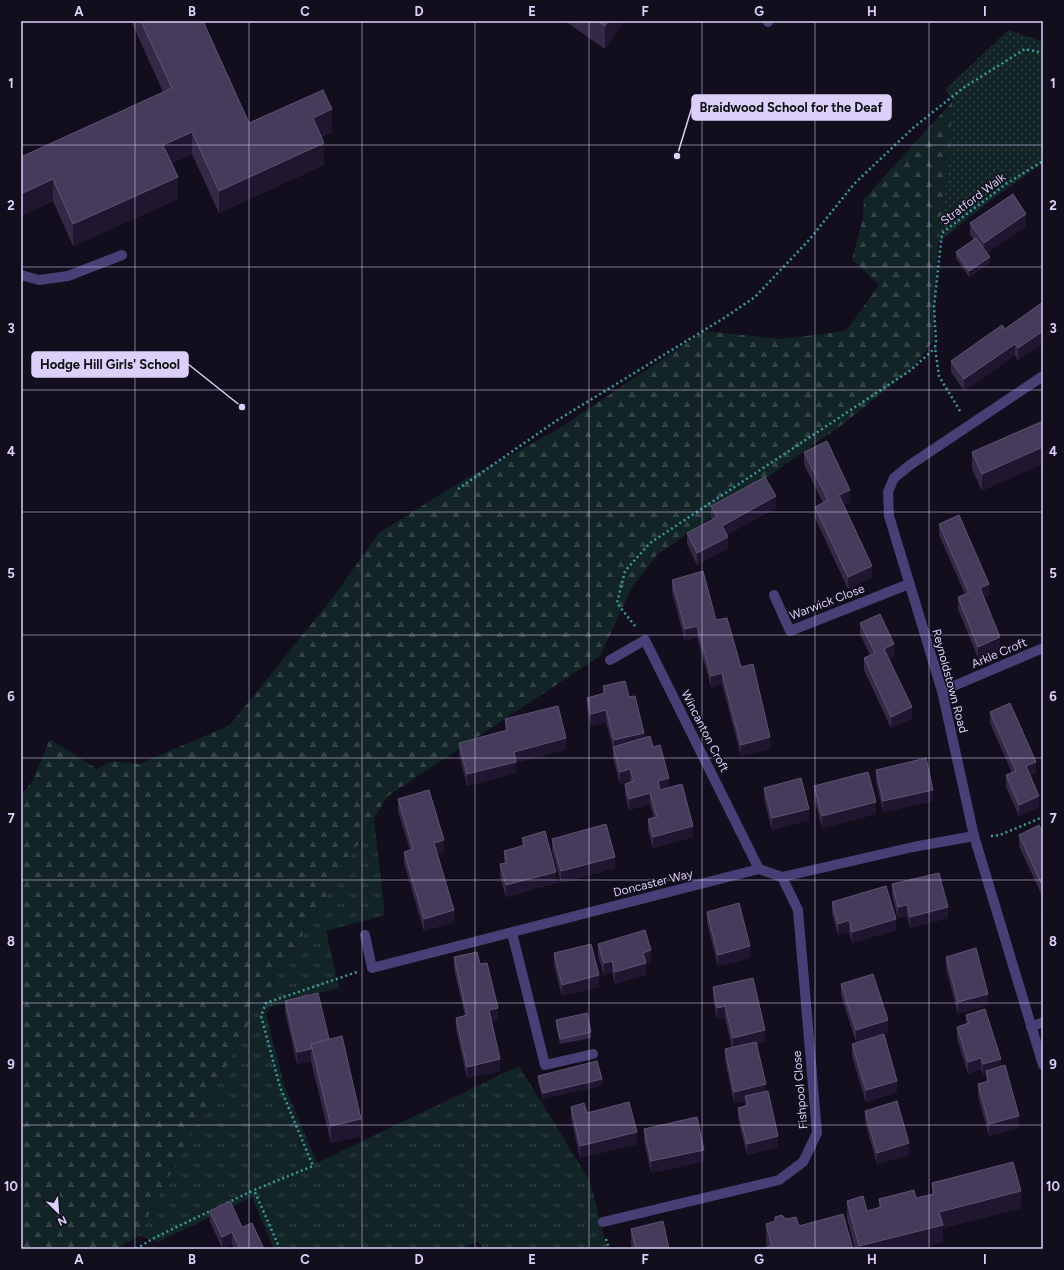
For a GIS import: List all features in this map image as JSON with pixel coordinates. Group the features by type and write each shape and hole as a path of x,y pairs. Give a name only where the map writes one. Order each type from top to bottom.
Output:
{"street":[{"path":"21,275 39,280 68,276 122,255"},
{"name":"Reynoldstown Road","path":"1043,376 910,465 894,478 888,492 889,516 942,691 974,836 1043,1065"},
{"name":"Warwick Close","path":"774,595 790,630 909,584"},
{"path":"610,660 645,640"},
{"name":"Wincanton Croft","path":"645,640 759,869"},
{"name":"Arkle Croft","path":"942,691 1043,648"},
{"path":"759,869 782,877 913,847 974,836"},
{"name":"Doncaster Way","path":"372,968 759,869"},
{"name":"Fishpool Close","path":"603,1222 779,1180 802,1162 817,1133 798,910 782,877"},
{"path":"512,933 545,1066 593,1054"},
{"path":"365,935 372,968"},
{"path":"1032,1027 1043,1022"}],"path":[{"path":"458,489 556,421 755,297 809,240 854,184 913,128 963,88 1025,49 1043,53"},
{"name":"Stratford Walk","path":"969,425 939,376 935,348 934,307 942,233 1006,184 1043,161"},
{"path":"645,640 617,602 625,571 650,542 911,370 935,348"},
{"path":"974,836 1000,835 1043,818"},
{"path":"226,1204 254,1190 313,1166 280,1087 261,1016 266,1003 372,968"},
{"path":"254,1190 280,1249"},
{"path":"136,1249 154,1238 218,1207"}],"green space":[{"path":"1008,30 1043,42 1043,163 987,203 938,243 950,157 952,102 946,89"},
{"path":"952,102 985,120 950,157 938,243 933,341 911,370 843,424 657,555 632,587 600,656 388,796 258,1006 138,1236 117,1249 21,1249 21,796 33,780 50,739 97,769 112,761 139,764 230,725 334,596 379,533 460,482 552,433 705,331 781,339 846,331 879,285 852,259 863,218 864,199"},
{"path":"374,819 385,915 326,931 339,988 270,1007 266,1014 284,1084 317,1163 519,1066 590,1181 607,1249 483,1249 478,1241 461,1249 274,1249 252,1197 158,1242 138,1236 258,1006"}],"building":[{"path":"141,21 203,21 249,123 323,90 332,109 313,118 324,143 219,191 192,132 163,145 178,177 73,224 53,179 23,193 21,187 21,157 172,88"},
{"path":"597,21 608,21 605,26"},
{"path":"1013,194 1026,214 984,243 970,223"},
{"path":"976,238 990,257 969,271 956,252"},
{"path":"1043,302 1043,331 1018,348 1015,344 964,379 951,361 1002,325 1005,329"},
{"path":"1043,421 1043,447 982,474 972,452"},
{"path":"827,441 850,490 839,495 872,566 848,577 815,507 828,500 804,452"},
{"path":"765,477 776,496 722,526 728,537 697,553 687,533 717,517 711,506"},
{"path":"959,515 989,584 980,588 1000,637 978,647 958,597 969,593 939,524"},
{"path":"703,571 716,620 727,618 741,667 753,664 770,737 741,745 722,673 711,676 697,626 685,629 672,580"},
{"path":"880,614 894,644 884,649 912,707 891,717 864,658 875,653 860,623"},
{"path":"625,681 629,697 635,696 644,733 614,740 606,710 591,714 587,698 605,693 603,686"},
{"path":"1010,703 1036,762 1026,766 1039,796 1019,805 1006,775 1016,771 990,712"},
{"path":"558,706 566,738 514,752 516,762 467,774 459,743 508,730 505,719"},
{"path":"650,736 653,747 660,745 669,778 658,781 660,790 682,784 693,826 653,837 648,819 657,817 650,793 629,799 625,784 634,781 630,769 620,772 613,747"},
{"path":"926,758 933,790 883,801 876,770"},
{"path":"868,772 876,802 822,816 814,786"},
{"path":"801,778 809,809 772,818 764,788"},
{"path":"429,790 444,840 434,843 454,910 424,919 404,852 413,849 398,799"},
{"path":"606,824 615,857 561,871 552,839"},
{"path":"1039,825 1043,834 1043,887 1019,835"},
{"path":"545,831 556,872 506,885 500,864 507,863 504,851 525,845 522,838"},
{"path":"939,873 948,907 910,917 907,905 898,907 892,884"},
{"path":"886,886 896,919 852,932 849,920 838,924 832,902"},
{"path":"739,903 750,946 718,955 707,912"},
{"path":"645,930 651,950 643,953 646,963 615,972 612,961 604,963 598,944"},
{"path":"591,944 599,975 562,985 554,953"},
{"path":"976,948 988,994 958,1002 946,957"},
{"path":"477,952 480,964 487,963 498,1008 489,1010 500,1059 467,1067 456,1018 467,1015 454,957"},
{"path":"873,974 888,1020 856,1030 841,984"},
{"path":"753,978 765,1030 733,1038 725,1006 717,1008 713,987"},
{"path":"318,993 329,1039 311,1044 311,1049 297,1052 285,1001"},
{"path":"985,1009 1001,1059 983,1064 981,1058 968,1062 957,1027 969,1023 966,1015"},
{"path":"587,1013 591,1032 560,1039 556,1020"},
{"path":"884,1034 897,1081 866,1090 852,1044"},
{"path":"342,1036 361,1119 331,1126 311,1044"},
{"path":"756,1042 766,1084 734,1092 725,1049"},
{"path":"597,1061 602,1079 543,1093 538,1076"},
{"path":"1005,1065 1019,1116 989,1124 978,1084 989,1081 986,1071"},
{"path":"768,1091 778,1136 747,1144 738,1108 748,1105 745,1096"},
{"path":"897,1101 909,1143 877,1153 865,1111"},
{"path":"629,1102 637,1132 580,1146 571,1107 584,1103 587,1113"},
{"path":"697,1117 704,1150 651,1161 644,1129"},
{"path":"1013,1162 1021,1191 939,1212 943,1225 859,1246 847,1201 863,1196 867,1211 881,1207 879,1199 914,1190 916,1198 934,1194 932,1183"},
{"path":"230,1201 242,1227 252,1223 264,1249 240,1249 232,1232 222,1237 210,1211"},
{"path":"843,1214 853,1249 773,1249 766,1224 775,1221 775,1217 782,1215 786,1219 796,1217 799,1226"},
{"path":"663,1221 669,1249 636,1249 631,1229"},
{"path":"771,1246 771,1249 761,1249"}],"place":[{"name":"Braidwood School for the Deaf","path":"677,156"},
{"name":"Hodge Hill Girls' School","path":"242,407"}]}
